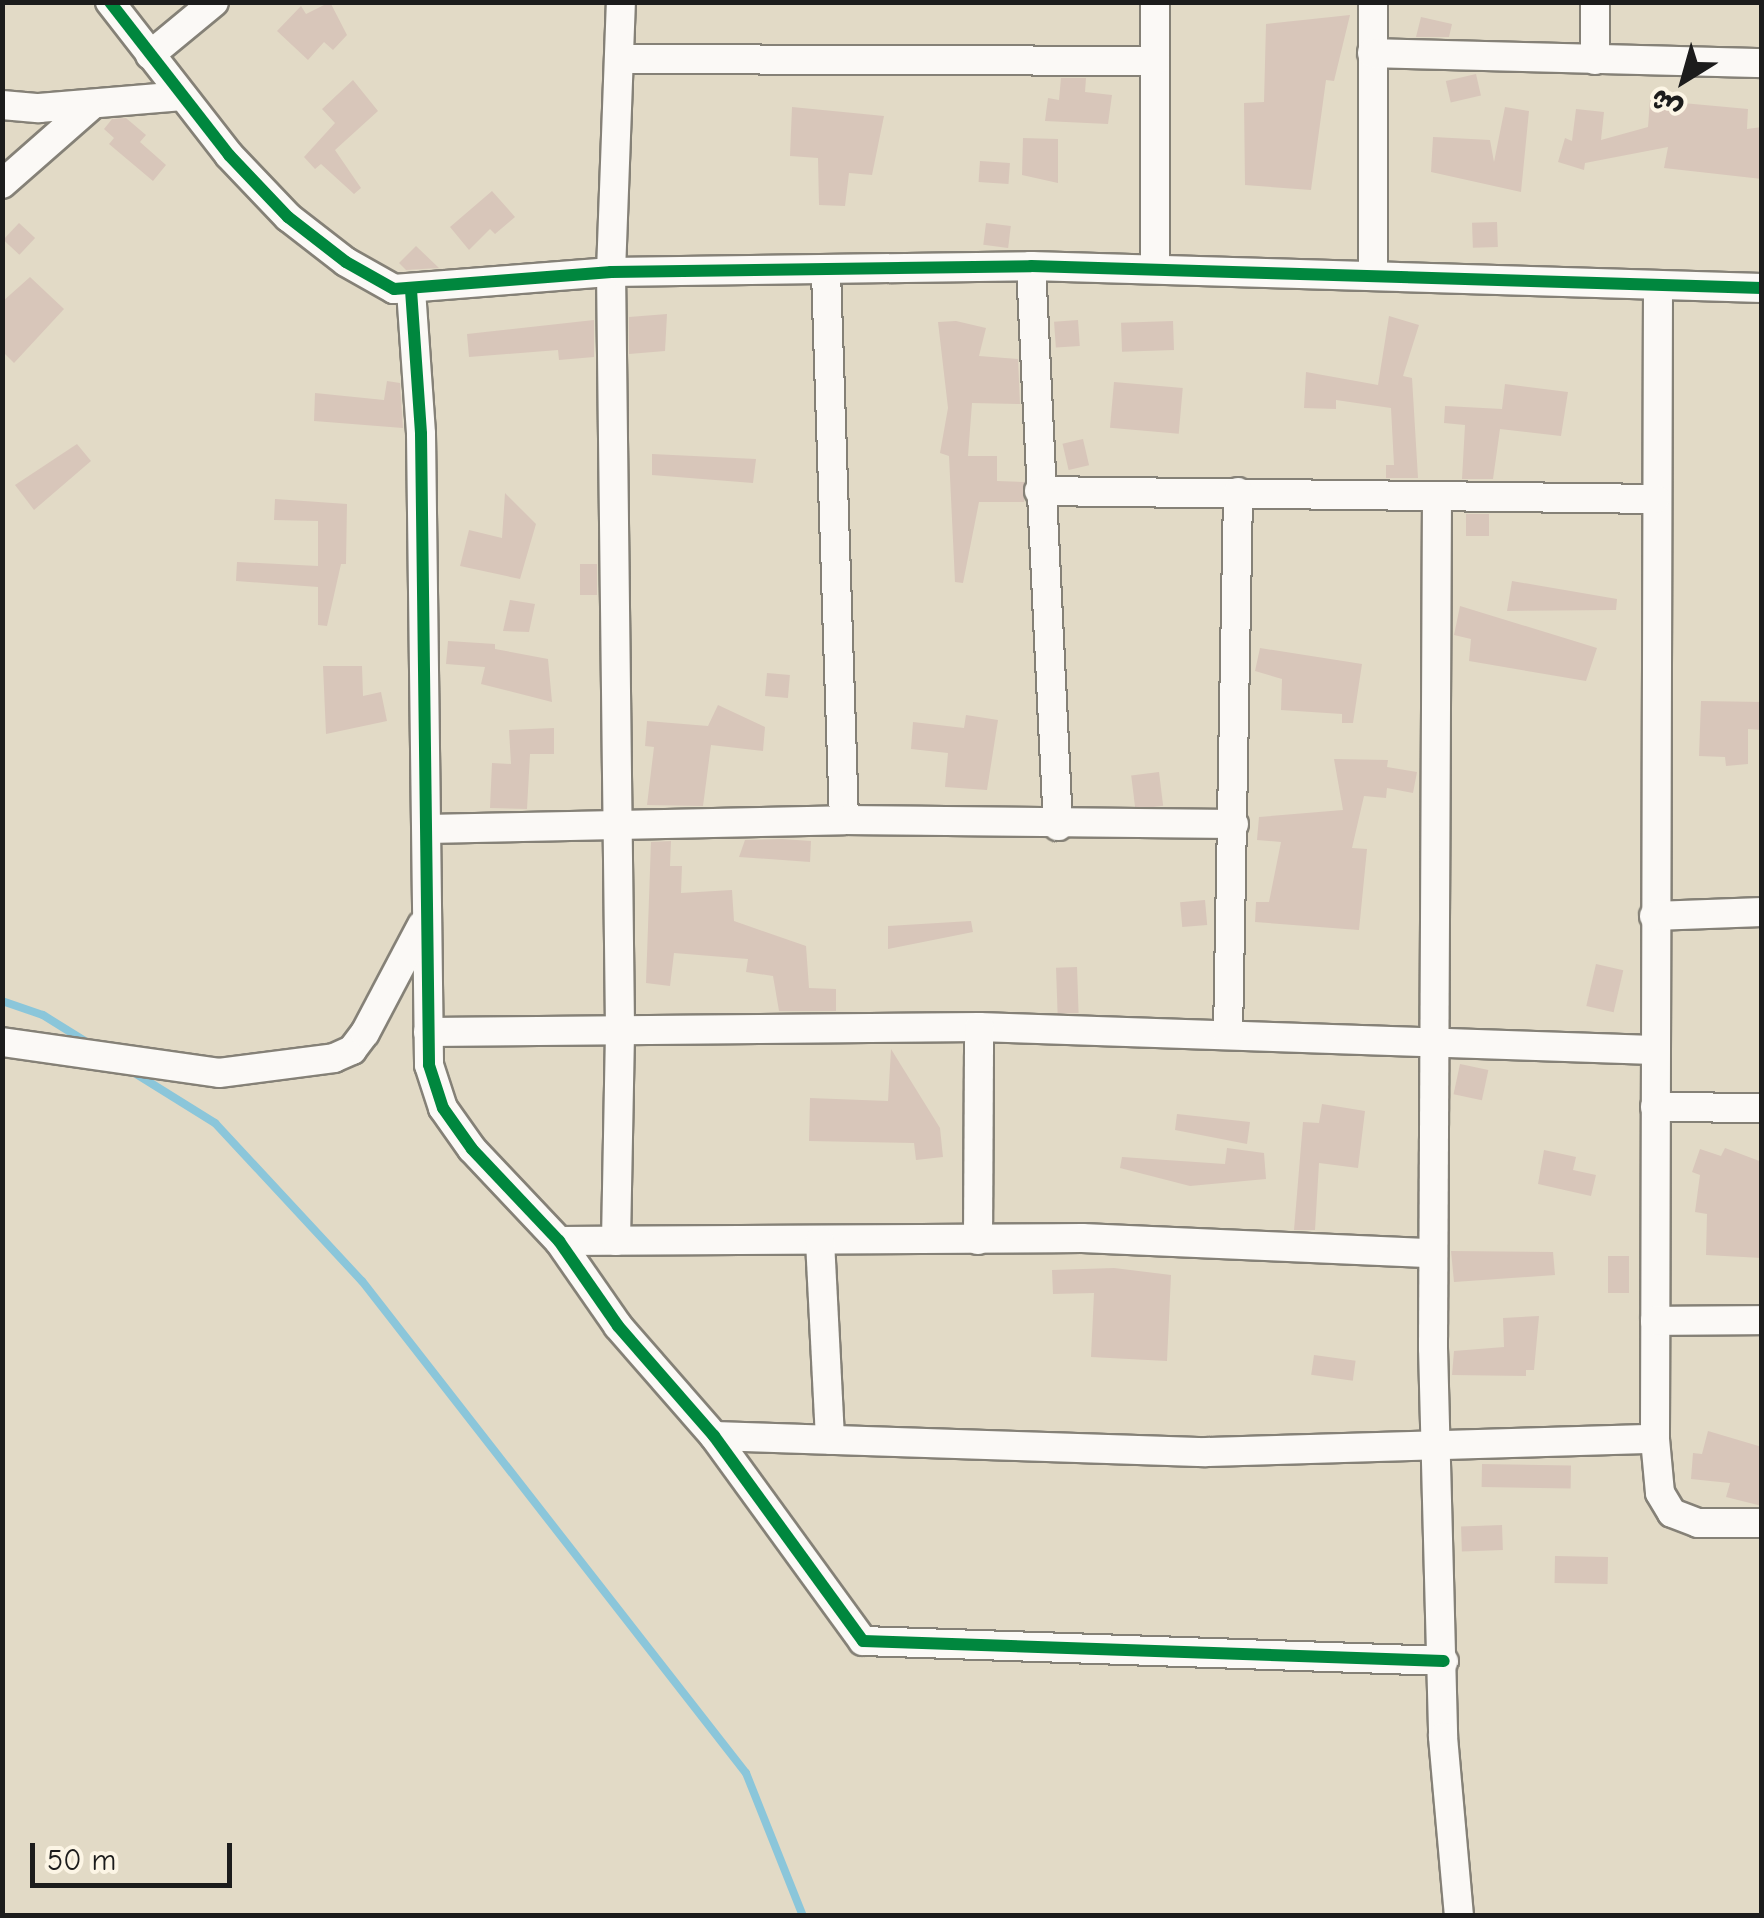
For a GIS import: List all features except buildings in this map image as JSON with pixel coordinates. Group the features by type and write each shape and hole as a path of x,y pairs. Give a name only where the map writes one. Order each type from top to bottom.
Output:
{"street":[{"path":"110,2 182,96 288,217 379,284 411,290 611,272 826,272 1031,266 1658,288 1762,288"},
{"path":"150,55 214,2"},
{"path":"616,1241 620,1028 611,272 621,2"},
{"path":"1154,2 1156,268"},
{"path":"1372,2 1373,276"},
{"path":"1595,2 1595,60"},
{"path":"1372,52 1762,64"},
{"path":"621,59 1155,61"},
{"path":"2,104 92,104 182,96"},
{"path":"2,184 92,104"},
{"path":"1031,266 1058,826"},
{"path":"826,272 844,820"},
{"path":"1658,288 1655,1439 1660,1494 1672,1513 1698,1523 1762,1523"},
{"path":"411,290 421,434 429,1066 443,1108 472,1149 559,1242 618,1326 714,1436 864,1641 1444,1661"},
{"path":"1039,491 1655,499"},
{"path":"1228,1035 1238,492"},
{"path":"1437,496 1432,1253 1444,1661 1442,1737 1459,1916"},
{"path":"426,828 844,820 1058,826 1234,824"},
{"path":"1654,916 1762,912"},
{"path":"2,1042 219,1073 334,1058 352,1050 365,1033 425,920"},
{"path":"428,1032 979,1028 1654,1050"},
{"path":"978,1240 979,1028"},
{"path":"1654,1107 1762,1108"},
{"path":"559,1242 1082,1238 1432,1253"},
{"path":"820,1241 830,1440"},
{"path":"1654,1321 1762,1320"},
{"path":"714,1436 1206,1452 1655,1439"}],"waterway":[{"path":"2,1001 43,1015 88,1043"},
{"path":"133,1072 215,1123 362,1281 746,1773 803,1916"}],"cycle path":[{"path":"110,2 229,155 288,217 346,262 394,289 611,272 1031,266 1762,288"},
{"path":"411,290 421,434 429,1065 443,1108 472,1149 559,1241 618,1326 714,1436 863,1641 1444,1661"}]}
